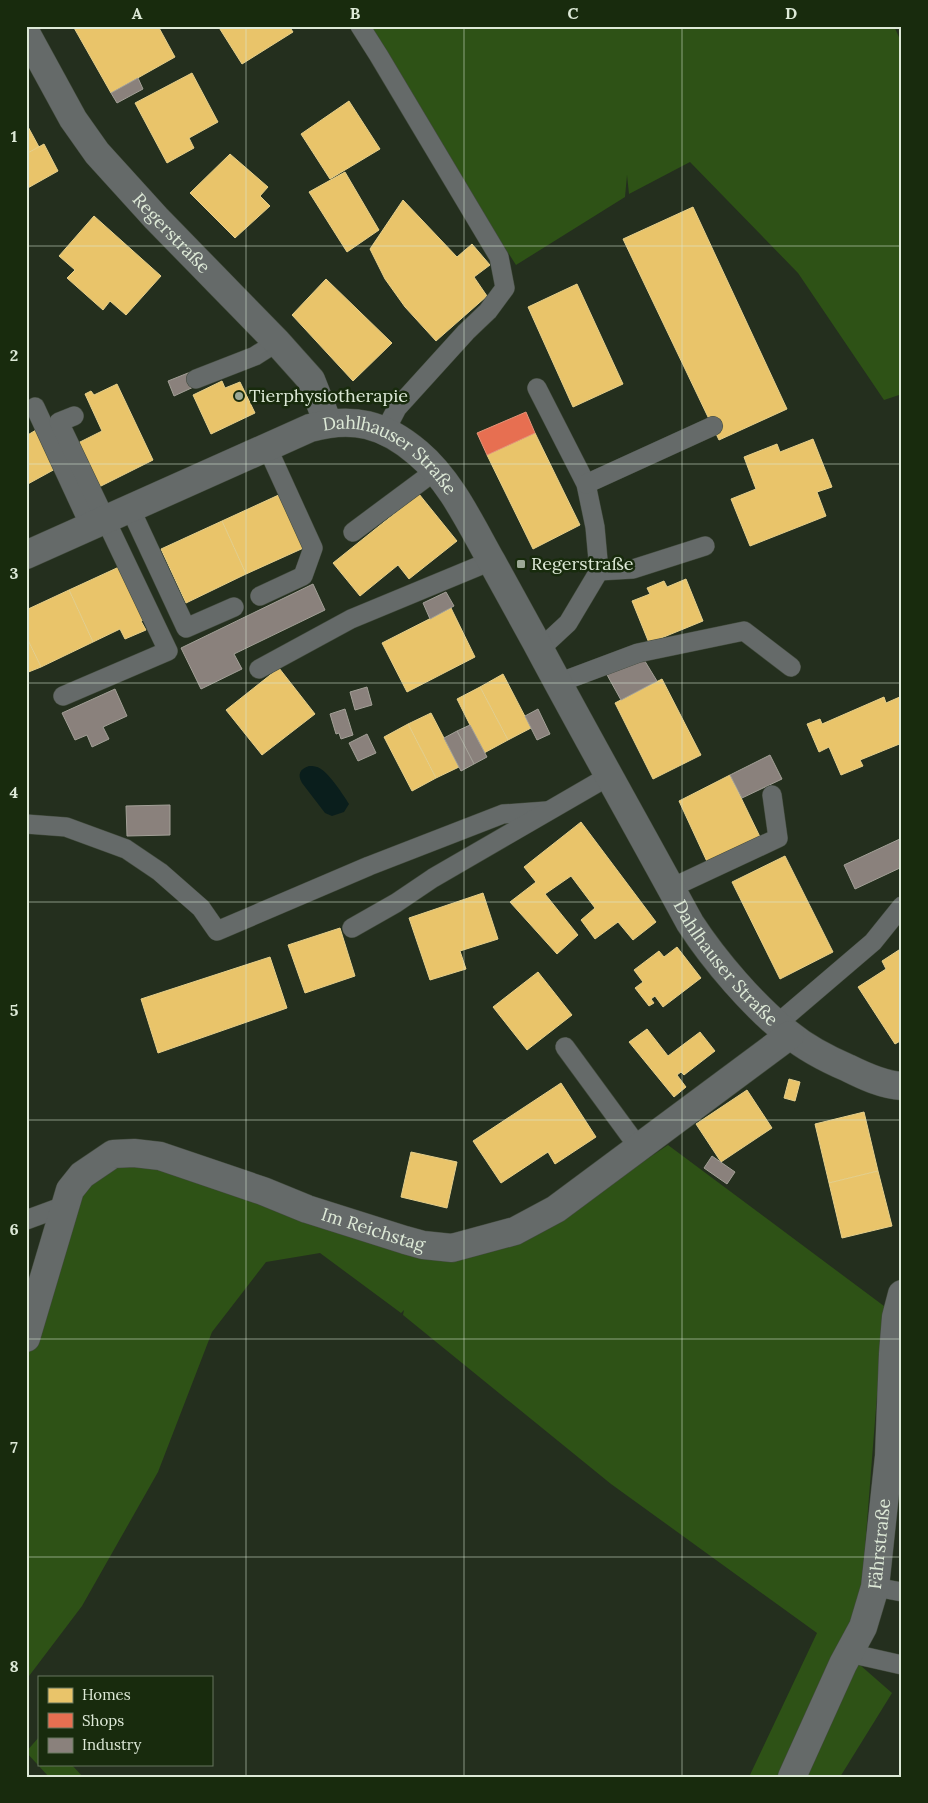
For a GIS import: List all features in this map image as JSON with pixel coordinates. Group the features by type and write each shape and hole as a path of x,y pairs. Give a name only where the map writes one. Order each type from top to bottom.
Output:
{"street":[{"name":"Regerstraße","path":"26,33 72,119 97,153 156,218 277,342 311,380 328,423"},
{"name":"Dahlhauser Straße","path":"26,555 310,428 328,423 362,423 385,431 420,454 453,494 690,923 711,953 738,985 783,1029 827,1059 862,1075 894,1086 902,1086"},
{"name":"Im Reichstag","path":"26,1338 70,1190 82,1175 113,1154 134,1153 160,1156 263,1191 306,1209 423,1246 452,1248 514,1231 556,1209 639,1148 783,1029"},
{"name":"Fährstraße","path":"792,1777 849,1653 863,1627 875,1587 889,1456 896,1317 902,1294"}],"lane":[{"path":"360,26 499,257 505,288 488,311 466,332 397,408 385,431"},
{"path":"196,379 255,356 277,342"},
{"path":"537,388 586,484 595,527 599,570 568,623 540,649"},
{"path":"35,407 168,651 63,696"},
{"path":"74,416 59,422 98,522"},
{"path":"586,484 713,426"},
{"path":"260,596 303,576 313,548 268,447"},
{"path":"353,532 435,471"},
{"path":"130,508 186,628 234,607"},
{"path":"599,570 634,569 705,546"},
{"path":"259,669 351,619 491,561"},
{"path":"558,683 638,654 744,631 791,667"},
{"path":"352,928 546,811 609,776"},
{"path":"671,888 778,838 772,795"},
{"path":"26,824 66,827 126,849 160,872 201,908 217,931 369,866 503,814 546,811"},
{"path":"783,1029 873,942 902,906"},
{"path":"565,1046 639,1148"},
{"path":"26,1220 64,1206"},
{"path":"875,1587 902,1592"},
{"path":"849,1653 902,1665"}],"green space":[{"path":"363,26 894,26 902,44 902,394 884,400 798,273 690,162 629,194 627,175 625,197 516,265"},
{"path":"107,1141 424,1256 423,1259 522,1243 668,1145 884,1306 859,1624 784,1777 749,1777 817,1633 611,1484 403,1315 404,1310 401,1313 320,1253 266,1262 212,1332 158,1472 82,1606 26,1680 26,1293 64,1206"},
{"path":"852,1658 892,1693 840,1777 802,1777"},
{"path":"38,1738 38,1765 26,1752"},
{"path":"39,1766 73,1766 83,1777 49,1777"}],"water":[{"path":"309,766 321,769 336,785 349,804 344,812 332,816 325,813 302,783 300,772"}],"building: Homes":[{"path":"73,26 158,26 175,57 111,93"},
{"path":"218,26 289,26 293,32 242,64"},
{"path":"192,73 218,122 189,138 194,148 167,163 135,103"},
{"path":"349,101 380,149 330,179 301,134"},
{"path":"26,123 39,147 26,154"},
{"path":"44,144 58,171 26,189 26,154"},
{"path":"230,154 268,187 260,196 270,206 235,238 190,193"},
{"path":"345,172 379,230 347,252 309,192"},
{"path":"403,200 457,257 472,244 490,265 474,277 487,296 436,341 405,307 385,279 370,249"},
{"path":"693,207 787,409 719,440 623,239"},
{"path":"94,216 161,276 126,315 110,301 103,310 67,278 75,270 59,256"},
{"path":"326,279 392,343 353,381 292,315"},
{"path":"577,284 623,384 573,407 528,307"},
{"path":"222,381 225,388 240,382 255,413 211,434 193,395"},
{"path":"117,384 153,460 99,487 78,443 102,431 85,394 91,391 94,395"},
{"path":"36,430 57,468 26,485 26,436"},
{"path":"535,433 580,525 533,549 487,455"},
{"path":"813,439 832,487 817,492 826,516 750,546 731,499 756,489 744,457 777,444 780,452"},
{"path":"283,493 308,546 246,574 222,521"},
{"path":"419,494 457,541 409,579 398,565 360,596 333,563"},
{"path":"222,521 246,574 186,603 161,549"},
{"path":"119,567 144,620 141,621 146,630 125,639 120,629 93,642 69,590"},
{"path":"686,579 703,621 649,643 632,601 650,594 647,588 664,581 667,587"},
{"path":"69,590 93,642 41,667 26,636 26,610"},
{"path":"451,608 475,657 407,692 382,643"},
{"path":"26,636 41,667 26,673"},
{"path":"279,668 315,714 262,755 226,710"},
{"path":"503,674 531,728 508,740 480,687"},
{"path":"662,679 701,755 653,779 615,703"},
{"path":"480,687 508,740 484,753 457,699"},
{"path":"902,696 902,743 860,760 863,766 841,775 829,747 819,752 807,724 820,719 822,724 884,697 886,703"},
{"path":"431,713 459,767 436,778 408,724"},
{"path":"408,724 436,778 412,791 384,737"},
{"path":"730,775 762,841 709,866 679,801"},
{"path":"581,822 656,922 633,940 618,922 595,939 581,920 595,908 571,876 545,894 578,935 557,954 510,902 536,882 524,867"},
{"path":"785,856 833,952 780,979 732,882"},
{"path":"483,893 498,939 460,951 466,969 430,980 409,918"},
{"path":"340,928 355,976 305,993 288,945"},
{"path":"677,947 701,978 663,1007 655,996 651,999 654,1003 649,1006 635,988 643,982 634,970 659,951 664,957"},
{"path":"902,948 902,1040 895,1044 858,987 886,969 882,961"},
{"path":"270,957 287,1008 158,1053 141,999"},
{"path":"538,972 572,1015 527,1050 493,1007"},
{"path":"647,1029 668,1056 700,1032 715,1051 684,1075 681,1072 677,1075 686,1087 674,1097 629,1042"},
{"path":"789,1079 800,1082 795,1101 784,1098"},
{"path":"561,1083 596,1137 555,1164 548,1152 501,1183 473,1141"},
{"path":"747,1090 772,1128 721,1162 696,1124"},
{"path":"864,1112 878,1171 829,1183 815,1124"},
{"path":"411,1152 457,1162 447,1208 401,1197"},
{"path":"878,1171 892,1226 842,1238 829,1183"}],"building: Shops":[{"path":"526,412 535,433 487,455 477,433"}],"building: Industry":[{"path":"138,78 143,89 117,103 111,93"},
{"path":"193,371 198,385 174,396 168,381"},
{"path":"313,584 325,610 234,654 242,669 201,689 181,648"},
{"path":"446,592 454,606 430,619 423,603"},
{"path":"643,658 657,681 621,700 606,673"},
{"path":"367,687 372,705 355,710 350,692"},
{"path":"115,689 127,716 103,727 109,739 92,747 87,735 75,740 62,713"},
{"path":"345,709 353,735 341,739 339,733 336,734 330,714"},
{"path":"538,709 550,734 537,740 525,716"},
{"path":"470,725 487,757 474,764 457,731"},
{"path":"457,731 474,764 461,771 444,738"},
{"path":"367,734 376,753 358,761 349,743"},
{"path":"770,755 782,779 742,798 730,775"},
{"path":"170,805 170,835 127,836 126,806"},
{"path":"902,838 902,867 855,889 844,865"},
{"path":"712,1156 735,1172 727,1184 704,1168"}],"place":[{"name":"Tierphysiotherapie","path":"239,396"},
{"name":"Regerstraße","path":"521,564"}]}
